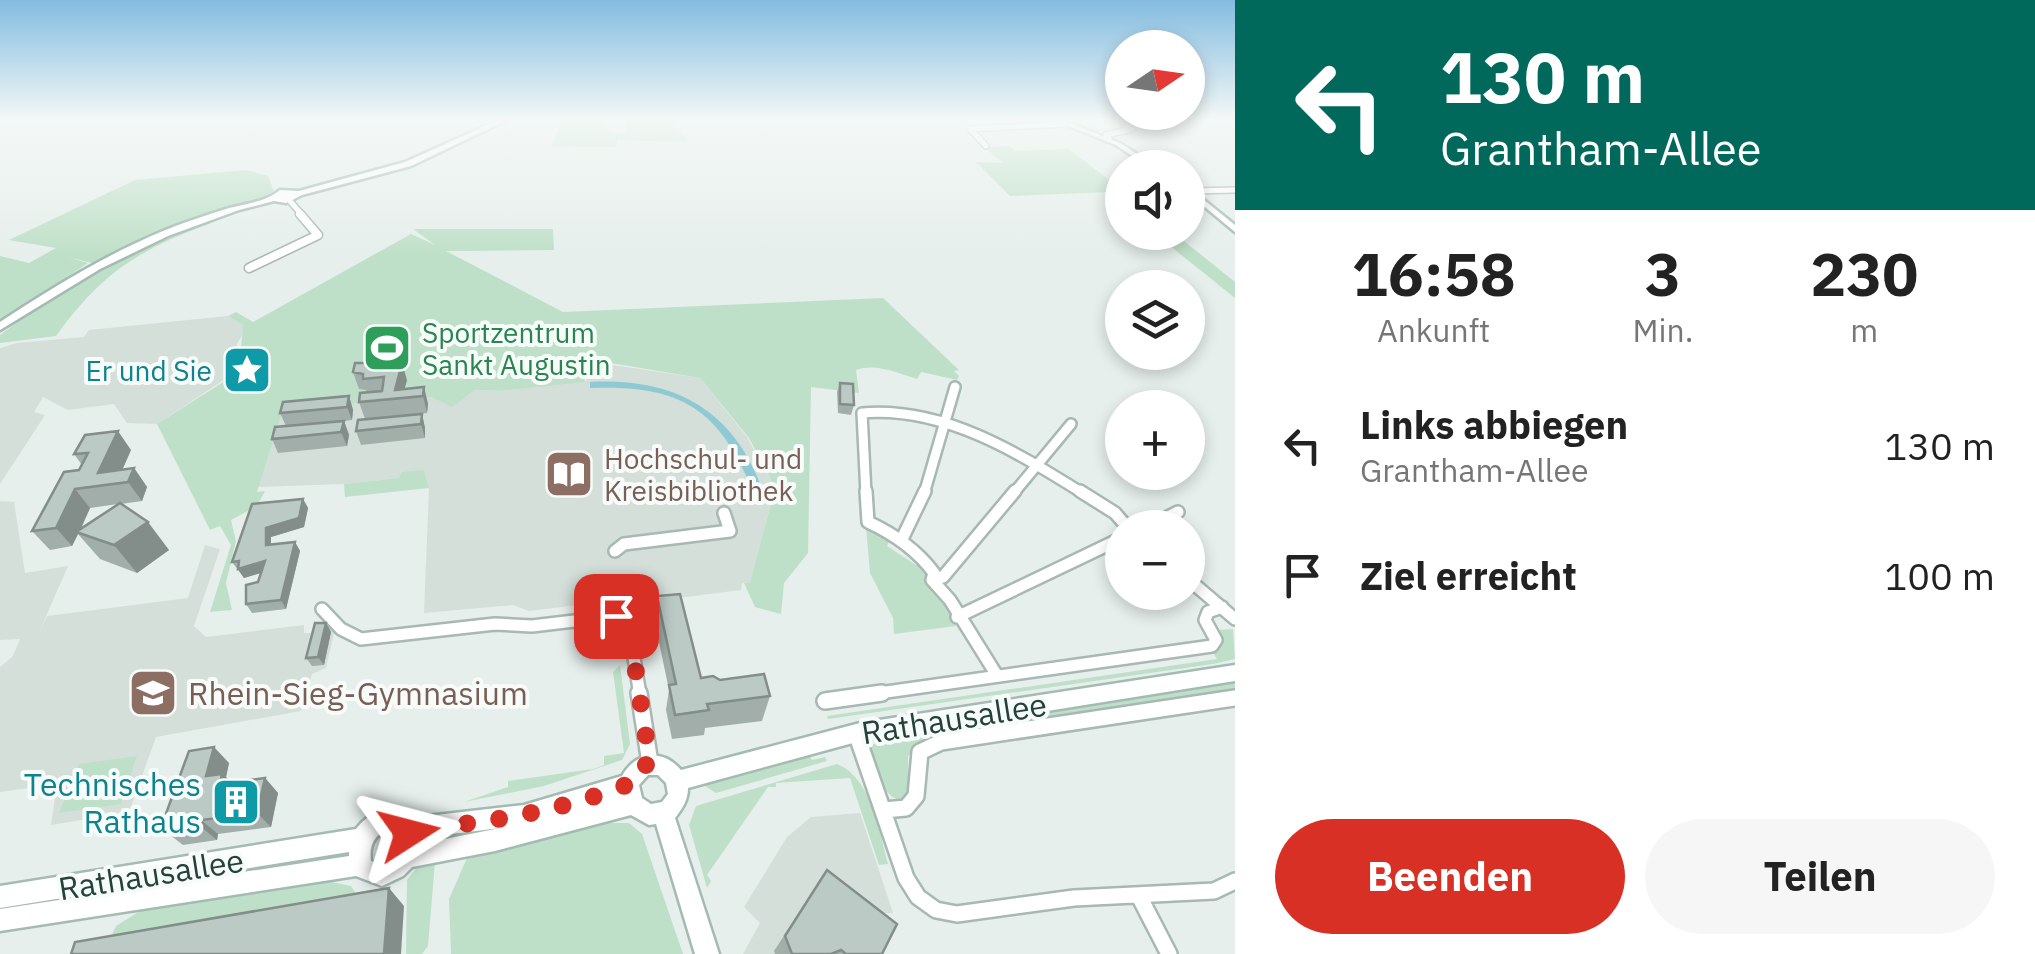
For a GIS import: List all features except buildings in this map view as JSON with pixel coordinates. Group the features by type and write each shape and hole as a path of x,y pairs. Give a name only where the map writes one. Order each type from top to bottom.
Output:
{"street":[{"path":"0,328 57,288 126,250 207,218 403,166"},
{"path":"1205,190 1235,190"},
{"path":"249,268 318,235 294,197"},
{"path":"1205,204 1235,229"},
{"path":"902,539 914,520 956,387"},
{"path":"932,580 934,573 928,564 907,548 902,539 868,522 862,414 875,410 945,422 1018,452 1108,510"},
{"path":"932,580 943,577 1072,424"},
{"path":"615,550 624,544 730,531 724,513"},
{"path":"957,618 1105,546"},
{"path":"932,580 950,600 957,618 996,674"},
{"path":"1205,593 1235,619"},
{"path":"825,701 1212,646 1216,640 1205,620 1208,612 1222,607"},
{"path":"322,609 341,629 361,639 495,624 532,626 608,617 624,619 629,627 650,763 666,767 678,781 676,803 663,814 649,815 631,794"},
{"name":"Rathausallee","path":"678,781 856,733 1235,673"},
{"name":"Rathausallee","path":"884,810 906,808 916,796 920,752 941,742 1235,698"},
{"path":"856,733 906,878 918,897 936,910 957,914 1074,898 1214,891 1235,881"},
{"name":"Rathausallee","path":"631,794 635,770 650,763"},
{"name":"Rathausallee","path":"0,897 362,839 372,826 385,820 398,821 407,829 524,815 631,794"},
{"name":"Rathausallee","path":"0,920 360,865 372,874 382,875 406,857 494,840 631,794"},
{"path":"663,814 706,954"},
{"path":"406,857 410,842 407,829"},
{"path":"360,865 362,839"},
{"path":"1140,896 1169,954"}],"shaded area":[{"path":"228,316 243,325 244,332 237,344 233,374 157,424 127,423 114,404 68,410 43,397 34,412 45,415 0,484 0,348 84,337 89,330"},
{"path":"593,362 700,378 747,437 775,488 750,582 742,583 741,590 529,611 513,605 424,613 429,489 424,470 400,478 344,484 258,487 283,410 431,397 452,406 475,390 502,391 586,381"},
{"name":"Rhein-Sieg-Gymnasium","path":"0,501 14,502 25,573 68,566 40,630 47,616 188,598 205,545 220,549 194,626 206,637 304,625 304,633 311,633 331,626 335,629 326,668 312,674 301,711 156,737 129,812 51,825 57,784 0,792 0,667 13,656 20,639 0,640"},
{"path":"860,813 893,913 869,914 874,954 743,954 760,923 744,907 787,837 811,817"}],"green space":[{"path":"980,166 1090,166 1105,177 1105,192 1010,196"},
{"path":"246,170 268,176 274,191 260,200 201,215 92,263 67,257 88,263 0,322 0,256 29,263 56,248 9,240 135,180"},
{"path":"214,222 164,242 125,265 90,294 56,336 0,343 0,335 102,266 159,237"},
{"path":"413,229 553,229 554,250 446,251 563,312 883,298 959,370 954,371 959,376 957,380 921,372 917,379 864,368 856,370 859,393 811,387 808,553 784,583 781,614 755,607 744,583 750,582 775,488 749,438 700,378 593,360 584,382 475,390 452,407 431,397 283,410 257,492 265,491 257,506 231,520 236,541 226,583 232,610 210,612 231,545 220,526 210,530 157,424 239,372 243,325 228,316 236,312 253,322 411,234 435,245"},
{"path":"1175,250 1195,250 1235,282 1235,298 1205,270"},
{"path":"424,470 429,488 345,497 344,484 399,478 402,472"},
{"path":"866,527 891,538 887,546 916,565 920,561 956,626 894,634 893,618 870,573"},
{"path":"1233,629 1235,659 1213,664 828,719 827,716 1217,659 1211,650 1222,645 1218,630"},
{"path":"620,665 630,744 622,760 544,786 464,802 508,787 508,781 593,769 604,765 604,756 624,753 613,672"},
{"path":"1235,680 1235,689 918,746 908,756 908,788 903,801 884,788 870,750 873,744 928,728"},
{"path":"137,756 121,804 59,813 79,764"},
{"path":"810,756 812,760 825,757 827,761 716,793 703,785"},
{"path":"837,764 849,771 866,793 888,864 879,865 850,778 776,783 776,787 768,787 707,875 711,881 707,888 689,825 696,806"},
{"path":"601,823 629,823 642,834 683,954 451,954 449,899 467,858"},
{"path":"435,862 428,946 422,954 406,954 407,880 418,866"},
{"path":"327,881 351,886 358,897 107,945 116,926 143,909"}],"water":[{"path":"590,382 652,386 702,408 741,446 767,503 758,503 731,447 698,411 678,399 654,392 590,388"}],"place":[{"name":"Sportzentrum Sankt Augustin","path":"387,348"},
{"name":"Er und Sie","path":"247,370"},
{"name":"Hochschul- und Kreisbibliothek","path":"569,474"},
{"name":"Rhein-Sieg-Gymnasium","path":"153,693"},
{"name":"Technisches Rathaus","path":"236,802"}],"route":[{"path":"409,833 407,829 524,815 609,791 629,784 635,770 650,763 628,622 616,616"}]}
